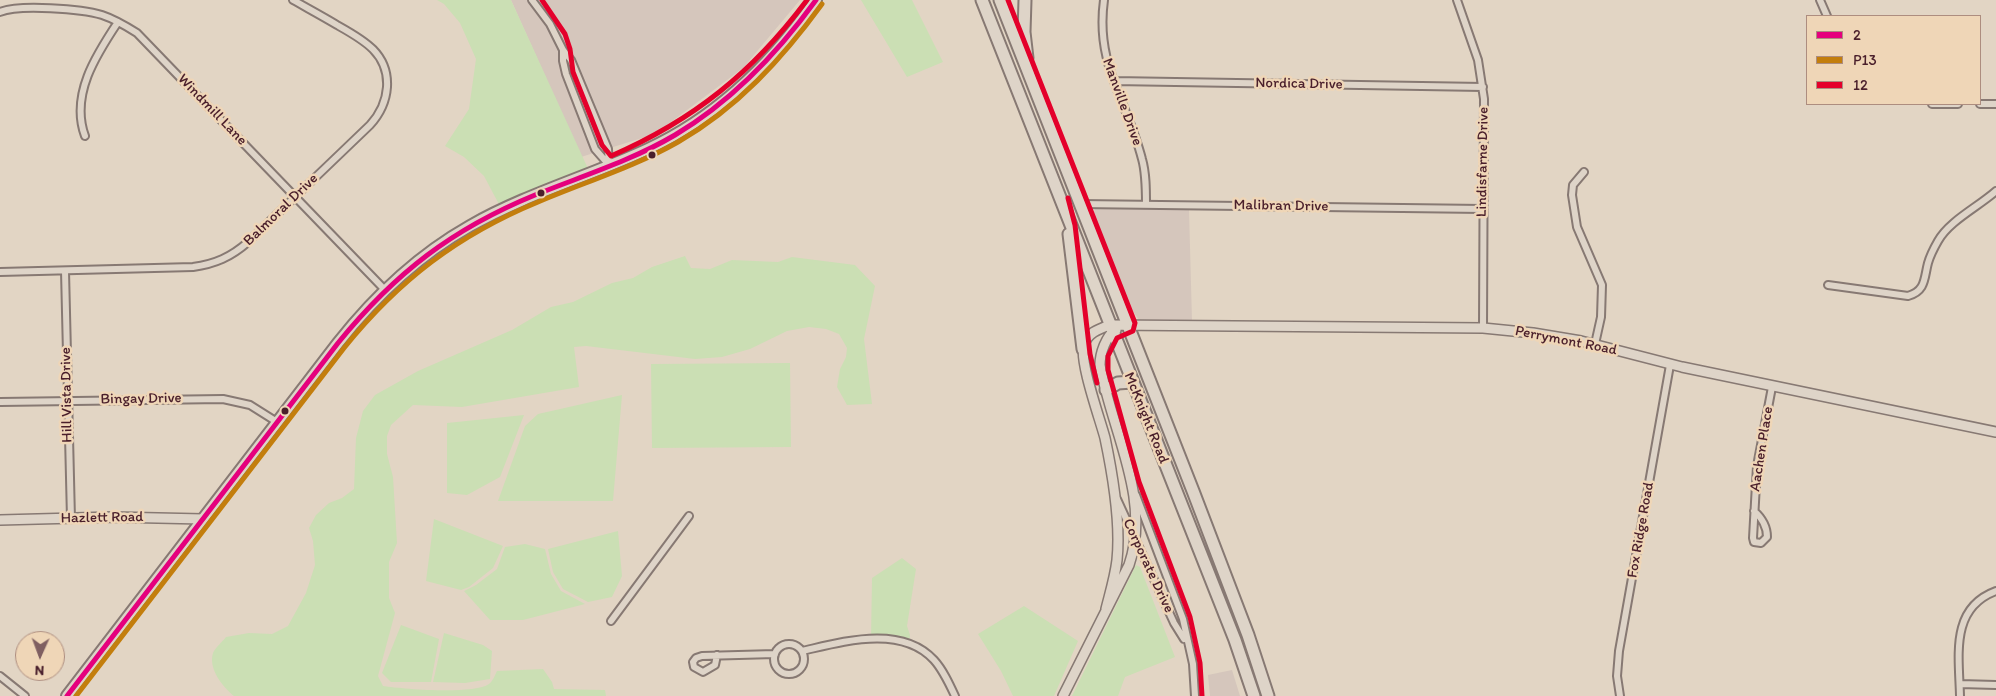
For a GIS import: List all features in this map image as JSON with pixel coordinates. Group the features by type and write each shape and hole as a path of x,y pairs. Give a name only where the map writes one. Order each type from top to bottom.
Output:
{"highway":[{"path":"976,0 1003,54"},
{"name":"McKnight Road","path":"982,0 1235,640 1254,696"},
{"name":"McKnight Road","path":"1000,0 1248,635 1268,696"},
{"path":"1025,0 1025,41 1031,79"},
{"path":"1066,214 1083,349"},
{"path":"1106,390 1118,383 1132,382"}],"main road":[{"path":"68,696 277,422 352,326 385,290 420,259 469,226 502,210 662,142 687,127 724,101 746,82 777,50 816,0"}],"street":[{"name":"Balmoral Drive","path":"0,272 192,267 217,262 238,251 375,119 384,102 387,82 386,68 372,47 356,35 293,0"},
{"path":"532,0 555,32 563,50 571,60 608,149 609,165"},
{"name":"Manville Drive","path":"1104,0 1102,29 1104,47 1142,159 1146,204"},
{"name":"Lindisfarne Drive","path":"1457,0 1478,60 1483,87 1483,328"},
{"path":"1820,0 1827,15"},
{"name":"Windmill Lane","path":"0,12 13,8 36,8 99,14 118,22 144,39 385,290"},
{"path":"85,136 80,117 84,86 100,51 118,22"},
{"path":"563,50 562,61 566,74 591,140 597,153 609,165"},
{"name":"Nordica Drive","path":"1114,81 1483,87"},
{"path":"1981,104 1996,104"},
{"path":"1584,172 1573,185 1572,195 1577,227 1602,285 1601,317 1594,344"},
{"path":"1828,285 1908,296 1914,294 1923,286 1928,261 1938,240 1945,231 1996,191"},
{"name":"Malibran Drive","path":"1080,204 1483,209"},
{"name":"Hill Vista Drive","path":"65,271 71,519"},
{"name":"Perrymont Road","path":"1111,328 1128,324 1483,328 1533,333 1594,344 1670,365 1772,387 1996,432"},
{"path":"1106,609 1114,579 1117,551 1114,488 1105,438 1088,377 1083,349 1090,335 1111,328"},
{"path":"1063,696 1129,564 1134,537 1132,484 1106,390 1100,360 1111,328"},
{"name":"Fox Ridge Road","path":"1620,696 1616,676 1619,651 1670,365"},
{"name":"Aachen Place","path":"1754,511 1757,466 1772,387"},
{"name":"Bingay Drive","path":"0,402 223,399 250,405 277,422"},
{"name":"Corporate Drive","path":"1132,484 1183,619 1186,642 1194,669 1195,696"},
{"name":"Corporate Drive","path":"1114,488 1134,537 1174,623 1186,642"},
{"path":"610,621 689,516"},
{"name":"Hazlett Road","path":"0,520 204,519"},
{"path":"1960,696 1961,638 1964,621 1970,608 1975,603 1987,594 1996,591"},
{"path":"802,651 864,639 904,643 922,650 934,660 955,696"},
{"path":"790,644 794,645 802,651 803,665 800,670 787,674 778,670 774,661 776,654 780,647 790,644"},
{"path":"717,655 776,654"},
{"path":"0,676 25,696"},
{"path":"1960,684 1996,685"}],"shaded area":[{"path":"511,0 800,0 743,68 655,134 581,157"},
{"path":"1095,209 1189,210 1192,321 1139,320 1130,307 1093,215"},
{"path":"1232,670 1240,696 1210,696 1208,675"}],"green space":[{"path":"437,0 511,0 590,173 502,210 484,176 464,157 445,146 469,109 476,59 460,23 444,4"},
{"path":"861,0 912,0 943,62 907,77"},
{"path":"685,256 691,268 710,269 732,260 778,262 792,257 855,265 875,286 864,339 872,404 847,405 837,387 840,369 846,357 847,348 839,334 826,329 809,327 787,331 750,349 722,357 695,359 586,346 574,347 579,387 462,407 413,405 391,425 387,436 387,454 393,477 397,543 389,562 389,598 395,613 378,676 383,686 437,690 468,689 489,684 497,671 543,669 552,682 554,689 605,690 606,696 234,696 225,688 213,665 213,653 217,647 226,637 249,633 272,634 288,626 306,593 315,565 313,541 309,528 316,515 329,503 342,498 354,489 356,438 363,411 375,395 418,371 512,330 551,307 573,302 612,283 633,278 652,267"},
{"path":"790,363 791,447 652,448 651,364"},
{"path":"622,395 613,501 498,501 525,426 538,414"},
{"path":"524,415 500,477 467,495 447,493 447,423"},
{"path":"434,519 503,546 493,568 469,587 461,590 426,581"},
{"path":"618,531 622,576 612,597 588,602 563,589 553,572 548,549"},
{"path":"525,544 545,549 551,574 561,591 585,604 523,620 490,620 464,591 476,585 497,569 505,547"},
{"path":"902,558 916,569 907,626 910,635 909,644 871,639 872,578"},
{"path":"1136,565 1140,567 1175,657 1125,677 1118,696 1072,696"},
{"path":"1024,606 1078,641 1054,696 1013,696 1001,671 978,634"},
{"path":"401,625 439,639 431,682 391,682 382,673"},
{"path":"444,633 483,645 492,651 490,679 465,683 433,682"}],"transit line":[{"name":"12","path":"542,0 565,34 570,49 573,72 602,145 611,156 669,127 720,92 765,50 807,0"},
{"name":"2","path":"67,696 338,343 359,318 403,274 451,238 505,208 641,153 696,122 752,75 786,39 816,0"},
{"name":"12","path":"1008,0 1135,323 1133,331 1117,338 1108,356 1108,370 1139,482 1190,617 1200,663 1202,696"},
{"name":"P13","path":"76,696 344,348 386,301 432,262 482,229 538,202 644,159 699,129 720,114 757,81 791,44 822,4"},
{"name":"12","path":"1068,198 1075,225 1090,354 1097,383"}]}
